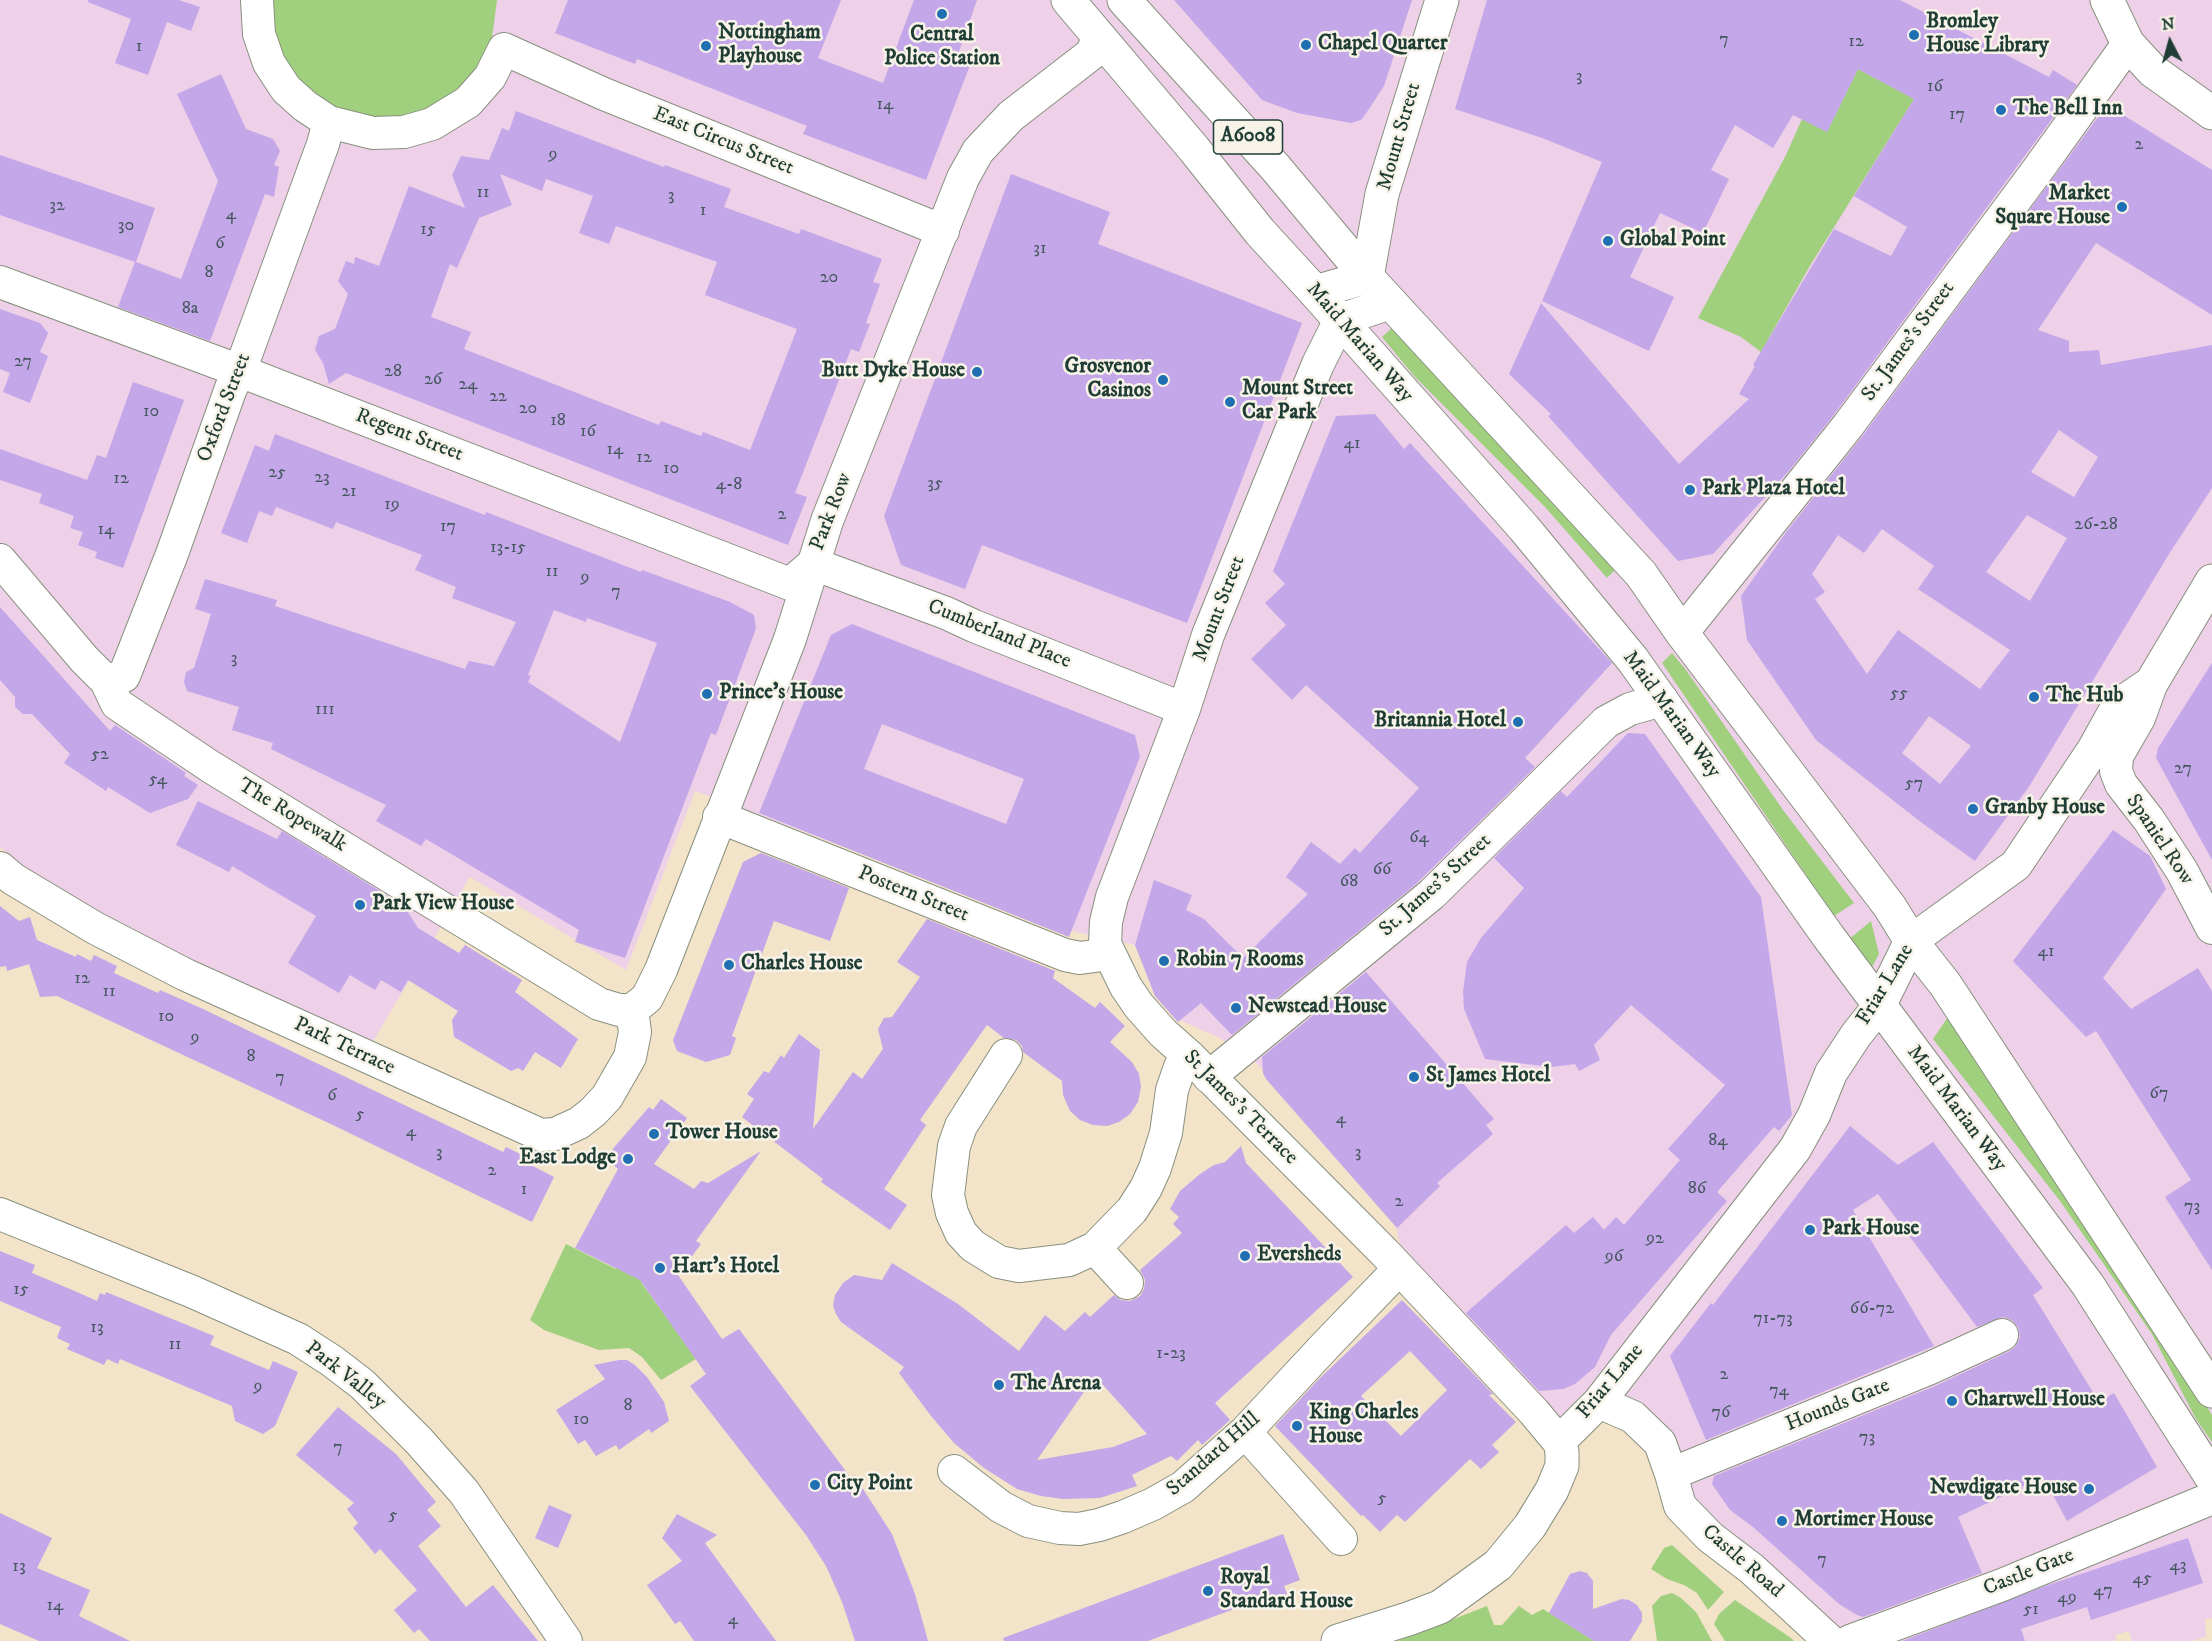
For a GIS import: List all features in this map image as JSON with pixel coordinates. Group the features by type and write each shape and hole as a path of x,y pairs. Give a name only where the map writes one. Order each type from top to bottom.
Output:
{"main road":[{"name":"Maid Marian Way","path":"1068,0 1101,48 1194,149 1260,232 1524,528 1633,660 1879,1006 2088,1285 2209,1489"},
{"name":"A6008","path":"1124,0 1275,167 1367,277"},
{"name":"Mount Street","path":"1367,277 1382,194 1442,0"},
{"path":"2107,0 2128,44 2152,71 2212,113"},
{"path":"1315,292 1367,277 1641,574 1682,633 1890,907 1911,941 1945,984 2212,1391"},
{"name":"Friar Lane","path":"2152,682 2212,581"},
{"name":"Friar Lane","path":"1879,1006 1911,941"},
{"path":"1338,1641 1440,1607 1498,1565 1530,1526 1552,1490 1562,1467 1560,1447"}],"street":[{"path":"257,0 259,34 269,63 286,89 305,106 329,122"},
{"name":"St. James's Street","path":"1682,633 1847,427 2128,44"},
{"name":"Park Row","path":"632,1010 648,998 656,979 789,639 827,521 944,231 963,178 978,151 1011,116 1101,48"},
{"name":"East Circus Street","path":"329,122 373,133 404,132 432,124 468,102 489,78 504,50 604,94 944,231"},
{"name":"Oxford Street","path":"106,681 124,676 172,554 231,388 240,371 329,122"},
{"name":"Regent Street","path":"0,282 240,371 790,584 811,566"},
{"path":"1340,320 1390,303"},
{"name":"Mount Street","path":"1109,954 1105,944 1106,922 1112,897 1184,709 1216,612 1318,364 1340,320"},
{"name":"The Ropewalk","path":"0,560 84,659 106,681 117,704 211,767 599,1004 619,1010 632,1010"},
{"name":"Cumberland Place","path":"811,566 827,569 946,613 1184,709"},
{"name":"Friar Lane","path":"1911,941 2016,865 2093,750 2118,705 2152,682"},
{"name":"Spaniel Row","path":"2152,682 2139,718 2117,756 2116,771 2121,784 2170,852 2212,928"},
{"name":"St. James's Street","path":"1199,1067 1432,894 1606,722 1630,708 1662,700"},
{"name":"Spaniel Row","path":"2071,780 2091,771 2100,770 2121,784"},
{"name":"Postern Street","path":"719,817 1065,955 1080,958 1109,954"},
{"name":"Park Terrace","path":"0,868 13,879 95,928 186,975 541,1135 555,1134 579,1122 594,1112 607,1097 630,1057 635,1032 632,1010"},
{"name":"St James's Terrace","path":"1109,954 1126,987 1163,1034 1199,1067 1392,1261"},
{"name":"Friar Lane","path":"1560,1447 1599,1402 1795,1149 1814,1115 1831,1073 1856,1035 1879,1006"},
{"path":"1006,1055 968,1112 954,1146 948,1195 951,1213 961,1233 973,1246 999,1262 1019,1266 1069,1260 1095,1248 1132,1210 1146,1188 1166,1133 1172,1090 1180,1067 1199,1067"},
{"name":"Park Valley","path":"0,1214 193,1292 297,1339 332,1361 362,1384 392,1412 464,1492 566,1641"},
{"path":"1095,1248 1127,1283"},
{"path":"1392,1261 1534,1412 1560,1447"},
{"name":"Standard Hill","path":"954,1472 1001,1507 1028,1521 1060,1528 1079,1529 1123,1517 1170,1495 1183,1487 1245,1432 1325,1346 1392,1261"},
{"name":"Hounds Gate","path":"1671,1474 1889,1385 2002,1335"},
{"name":"Castle Road","path":"1599,1402 1633,1417 1660,1443 1680,1506 1710,1537 1752,1569 1830,1641"},
{"path":"1245,1432 1341,1539"},
{"name":"Castle Gate","path":"1850,1641 2032,1572 2209,1489"}],"shaded area":[{"path":"0,0 2212,0 2212,1618 2205,1619 2206,1637 2192,1641 2132,1641 2129,1631 2116,1635 2116,1640 2113,1641 1851,1641 1844,1632 1705,1514 1614,1382 1558,1432 1403,1259 1394,1216 1259,1065 1220,1038 1173,1017 1135,945 1064,929 695,791 626,970 470,877 371,1045 127,932 59,892 23,866 0,847"}],"green space":[{"path":"271,0 497,0 492,38 474,73 449,97 411,115 383,118 362,116 341,110 306,87 282,56 272,25"},
{"path":"1858,69 1914,99 1811,264 1761,352 1741,337 1698,318 1785,157 1802,119 1827,132"},
{"path":"1395,325 1617,568 1607,578 1546,508 1415,377 1382,337"},
{"path":"1672,653 1783,810 1854,903 1834,916 1662,663"},
{"path":"1871,921 1879,954 1871,969 1848,940"},
{"path":"1950,1014 2120,1269 2212,1415 2212,1442 2196,1419 2152,1334 2060,1201 1933,1039"},
{"path":"566,1244 616,1269 626,1250 644,1277 641,1282 696,1359 661,1380 642,1357 629,1348 599,1350 544,1330 530,1320"},
{"path":"1672,1545 1724,1592 1708,1610 1697,1593 1651,1569 1664,1548"},
{"path":"1672,1593 1696,1612 1712,1641 1657,1641 1652,1606 1661,1596"},
{"path":"1735,1600 1794,1641 1725,1641 1714,1624 1719,1614"},
{"path":"1487,1606 1494,1625 1502,1625 1519,1606 1532,1615 1543,1609 1594,1641 1397,1641"}],"building":[{"path":"88,0 179,0 200,7 191,31 167,22 148,75 115,63 131,19 88,2"},
{"path":"568,0 841,0 818,58 883,83 914,0 977,0 956,60 970,65 926,180 803,134 807,126 637,59 635,64 555,33"},
{"name":"Chapel Quarter","path":"1174,0 1412,0 1384,86 1361,120 1351,123 1297,113 1262,100"},
{"path":"1487,0 1900,0 2049,77 2053,70 2077,85 1833,416 1788,472 1713,554 1678,561 1548,416 1551,414 1509,374 1541,303 1679,464 1749,399 1739,394 1755,366 1753,365 1834,229 1891,256 1907,227 1854,196 1914,99 1858,69 1827,132 1793,115 1773,148 1735,125 1711,170 1729,179 1703,233 1660,213 1630,277 1674,297 1649,351 1542,301 1602,162 1542,138 1455,109"},
{"path":"221,74 246,129 273,139 280,151 274,165 279,167 274,197 265,194 210,341 118,307 135,262 0,215 0,155 155,208 136,262 181,279 218,181 177,94"},
{"path":"2107,105 2212,170 2212,315 2096,243 2038,330 2069,341 2069,352 2099,350 2101,365 2212,345 2212,488 2169,554 2030,785 1975,861 1922,823 1816,740 1747,640 1741,596 1787,531 1861,438","holes":["2059,430 2098,457 2074,497 2031,472","2027,515 2067,538 2030,601 1986,572","1882,529 1934,566 1918,589 2010,650 1980,689 1898,630 1867,674 1815,599 1825,592 1812,574 1838,535 1864,553","1929,716 1971,746 1940,784 1902,753"]},
{"path":"516,111 664,167 665,165 731,189 724,207 799,234 801,229 882,259 873,282 880,284 866,323 870,324 859,352 851,349 795,493 807,497 788,545 346,373 329,384 323,363 315,350 319,336 335,329 348,294 338,281 346,261 354,264 355,257 379,266 409,186 465,208 452,175 461,156 489,160 502,128 509,131","holes":["500,174 542,191 546,179 593,196 579,233 609,244 616,226 717,262 705,295 797,329 750,450 703,432 701,436 661,421 659,425 464,349 471,332 431,317 450,264 457,268 479,218 512,205"]},
{"path":"1011,174 1110,212 1098,244 1302,323 1187,623 982,545 965,589 901,565 884,516"},
{"path":"0,309 40,323 48,333 40,352 48,356 30,403 3,392 10,373 0,369"},
{"path":"133,382 184,400 123,568 95,558 97,552 78,545 83,532 70,528 74,516 39,503 42,494 0,480 0,449 87,480 97,455 106,458"},
{"path":"1375,414 1404,449 1410,443 1612,663 1525,758 1535,767 1416,884 1232,1035 1201,1003 1178,1022 1155,996 1135,945 1154,880 1192,895 1186,910 1204,919 1243,958 1308,894 1286,877 1311,842 1340,864 1355,848 1360,853 1419,788 1306,685 1292,700 1251,659 1286,625 1265,603 1285,584 1273,571 1336,416"},
{"path":"275,434 485,515 486,512 641,572 642,570 730,602 754,615 756,628 754,634 716,735 711,733 625,958 575,942 579,930 426,839 421,846 376,821 386,805 271,749 273,743 232,730 239,707 187,691 184,682 186,672 194,668 211,614 195,609 205,579 277,600 275,606 465,669 469,661 494,666 516,622 452,598 456,587 415,570 422,555 336,522 333,529 276,507 272,516 259,511 247,543 221,533 255,445 269,451","holes":["554,610 586,622 587,618 657,643 620,742 528,682 531,676 528,675"]},
{"path":"0,607 110,731 115,725 186,773 184,776 198,785 188,799 150,813 108,787 106,791 64,763 70,754 32,714 23,714 15,707 15,697 0,680"},
{"path":"852,624 1135,735 1140,757 1069,937 759,813 831,635","holes":["882,724 1024,779 1006,824 864,769"]},
{"path":"2212,663 2212,860 2156,758 2158,748"},
{"path":"1628,733 1645,734 1761,897 1792,1115 1779,1131 1774,1127 1717,1192 1727,1201 1611,1335 1595,1367 1575,1384 1563,1389 1539,1391 1466,1313 1566,1225 1574,1233 1593,1217 1604,1230 1616,1217 1624,1225 1680,1160 1668,1149 1725,1085 1631,1005 1594,1045 1600,1060 1579,1071 1575,1064 1551,1067 1485,1059 1464,1009 1463,992 1467,962 1481,938 1524,888 1494,858 1561,791 1567,797"},
{"path":"198,801 277,839 282,831 404,906 418,928 459,953 465,945 522,980 515,992 578,1039 561,1068 535,1052 523,1071 518,1068 511,1071 454,1037 452,1020 458,1011 408,980 401,992 381,980 375,990 350,975 339,993 288,963 316,916 232,866 229,872 176,845"},
{"path":"2113,830 2150,856 2166,889 2103,978 2131,1009 2198,968 2212,991 2212,1270 2165,1197 2191,1180 2096,1031 2086,1037 2013,961"},
{"name":"Charles House","path":"761,853 849,888 830,941 774,921 732,1036 736,1038 730,1055 706,1062 677,1051 673,1040 743,862"},
{"path":"0,906 19,921 30,917 37,940 91,961 94,955 117,966 114,973 158,993 160,990 203,1009 503,1152 506,1147 530,1159 527,1163 554,1177 532,1222 335,1126 57,996 40,997 29,964 7,971 6,966 0,967"},
{"path":"927,919 1055,971 1053,978 1095,1008 1100,1002 1125,1026 1110,1042 1132,1062 1139,1074 1141,1087 1138,1102 1130,1114 1119,1122 1107,1126 1093,1125 1080,1120 1070,1111 1063,1095 1062,1081 1023,1052 1022,1046 1016,1040 1004,1038 987,1025 920,1120 926,1125 884,1189 907,1205 890,1230 821,1182 823,1179 742,1117 754,1099 747,1094 764,1071 769,1073 781,1055 784,1058 799,1034 820,1050 813,1129 853,1072 862,1079 883,1049 878,1029 884,1018 892,1017 920,977 897,962"},
{"path":"1366,972 1494,1119 1486,1125 1493,1134 1437,1183 1440,1186 1397,1228 1263,1073 1262,1057"},
{"path":"661,1099 687,1118 654,1164 694,1189 701,1181 708,1183 761,1151 696,1241 701,1244 678,1275 722,1339 739,1329 851,1478 854,1475 892,1534 915,1594 928,1641 855,1641 842,1602 826,1566 806,1535 690,1386 706,1374 640,1280 575,1248 618,1169 605,1158 649,1107 653,1110"},
{"path":"1850,1126 1898,1165 1933,1142 2043,1288 2033,1295 2099,1402 2114,1393 2157,1467 2067,1521 2043,1477 1958,1517 1982,1573 1863,1617 1839,1604 1753,1527 1730,1510 1712,1484 1714,1476 1935,1386 2010,1351 2016,1346 2020,1337 2018,1327 2012,1320 2003,1317 1977,1327 1878,1194 1853,1210 1934,1346 1706,1440 1670,1356 1711,1303 1713,1305"},
{"path":"1241,1146 1246,1163 1353,1277 1215,1403 1230,1420 1202,1445 1198,1440 1177,1461 1171,1456 1132,1475 1137,1486 1100,1498 1063,1499 1017,1489 984,1468 954,1443 899,1373 904,1367 841,1322 836,1314 833,1306 835,1295 843,1283 854,1275 882,1280 892,1263 958,1304 1019,1351 1045,1315 1065,1331 1085,1312 1090,1317 1114,1295 1121,1300 1130,1301 1140,1296 1145,1280 1140,1270 1182,1233 1173,1224 1179,1217 1170,1209 1180,1191 1200,1174 1214,1165 1225,1162","holes":["1095,1376 1147,1434 1113,1447 1037,1460"]},
{"path":"0,1251 35,1265 32,1273 97,1301 100,1293 105,1295 106,1292 214,1336 210,1345 269,1370 273,1361 298,1372 275,1426 263,1434 235,1421 232,1406 120,1359 118,1364 107,1359 104,1365 67,1349 70,1344 57,1338 61,1327 0,1301"},
{"path":"1402,1300 1493,1394 1489,1395 1516,1422 1492,1445 1499,1452 1481,1469 1470,1459 1405,1522 1397,1515 1380,1532 1363,1515 1361,1516 1275,1426 1319,1379","holes":["1410,1351 1447,1390 1401,1436 1361,1396"]},
{"path":"627,1360 647,1377 664,1402 669,1421 651,1433 649,1429 619,1450 616,1445 596,1456 585,1440 578,1444 556,1410 605,1379 594,1365"},
{"path":"338,1407 396,1454 436,1502 427,1510 441,1526 418,1546 466,1607 493,1585 538,1641 430,1641 419,1629 414,1633 394,1610 417,1590 380,1549 375,1554 353,1528 358,1523 347,1509 354,1503 296,1455"},
{"path":"549,1505 572,1515 558,1548 535,1538"},
{"path":"0,1513 52,1538 37,1568 90,1590 79,1616 130,1641 39,1641 0,1624"},
{"path":"677,1514 717,1535 705,1543 776,1641 694,1641 680,1621 675,1624 647,1585 682,1561 662,1538"},
{"name":"Royal Standard House","path":"1283,1534 1300,1580 1284,1586 1288,1596 1255,1609 1253,1602 1148,1641 1004,1641 1003,1638"},
{"path":"2188,1538 2203,1583 2091,1620 2087,1607 2021,1629 2025,1641 1902,1641 2048,1585"},
{"path":"1580,1571 1587,1573 1593,1581 1593,1609 1622,1599 1637,1605 1642,1613 1642,1621 1630,1641 1594,1641 1549,1613 1570,1574"}],"place":[{"name":"Central Police Station","path":"942,14"},
{"name":"Bromley House Library","path":"1914,35"},
{"name":"Chapel Quarter","path":"1306,45"},
{"name":"Nottingham Playhouse","path":"706,46"},
{"name":"The Bell Inn","path":"2001,110"},
{"name":"Market Square House","path":"2122,207"},
{"name":"Global Point","path":"1608,241"},
{"name":"Butt Dyke House","path":"977,372"},
{"name":"Grosvenor Casinos","path":"1163,380"},
{"name":"Mount Street Car Park","path":"1230,402"},
{"name":"Park Plaza Hotel","path":"1690,490"},
{"name":"Prince's House","path":"707,694"},
{"name":"The Hub","path":"2034,697"},
{"name":"Britannia Hotel","path":"1518,722"},
{"name":"Granby House","path":"1973,809"},
{"name":"Park View House","path":"360,905"},
{"name":"Robin 7 Rooms","path":"1164,961"},
{"name":"Charles House","path":"729,965"},
{"name":"Newstead House","path":"1236,1008"},
{"name":"St James Hotel","path":"1414,1077"},
{"name":"Tower House","path":"654,1134"},
{"name":"East Lodge","path":"628,1159"},
{"name":"Park House","path":"1810,1230"},
{"name":"Eversheds","path":"1245,1256"},
{"name":"Hart's Hotel","path":"660,1268"},
{"name":"The Arena","path":"999,1385"},
{"name":"Chartwell House","path":"1952,1401"},
{"name":"King Charles House","path":"1297,1426"},
{"name":"City Point","path":"815,1485"},
{"name":"Newdigate House","path":"2089,1489"},
{"name":"Mortimer House","path":"1782,1521"},
{"name":"Royal Standard House","path":"1208,1591"}]}
